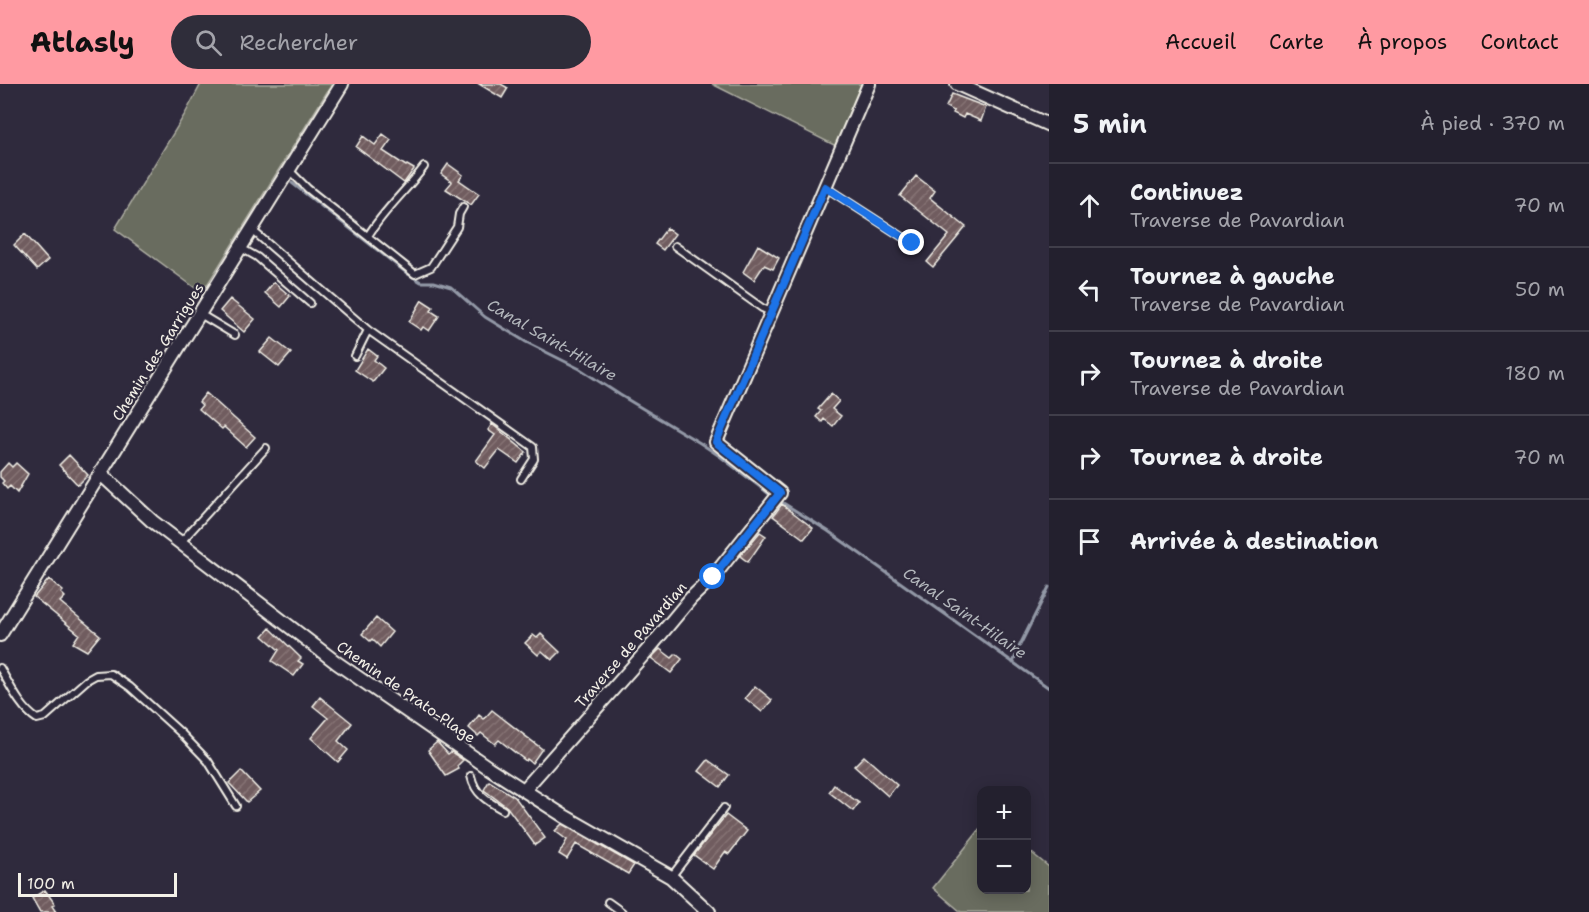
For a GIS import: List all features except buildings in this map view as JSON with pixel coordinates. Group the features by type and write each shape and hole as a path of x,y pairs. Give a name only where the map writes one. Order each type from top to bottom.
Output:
{"street":[{"name":"Chemin des Garrigues","path":"0,635 342,84"},
{"name":"Traverse de Pavardian","path":"524,790 691,598 713,577 780,493 716,442 868,84"},
{"path":"957,84 1049,126"},
{"name":"Chemin de Prato-Plage","path":"101,474 152,521 337,663 564,816 671,877 709,912"}],"lane":[{"path":"368,236 379,218 402,195 424,167"},
{"path":"289,170 308,189 415,274 431,267 458,227 459,214 463,207"},
{"path":"825,187 912,243"},
{"path":"251,230 368,330 532,447 534,459 521,479"},
{"path":"675,246 762,308 771,312"},
{"path":"241,248 257,257 310,303"},
{"path":"200,313 235,335"},
{"path":"355,356 368,330"},
{"path":"180,543 266,448"},
{"path":"0,668 22,704 37,719 45,717 87,680 96,675 111,674 130,687 208,761 236,806"},
{"path":"471,776 474,787 483,798 503,810"},
{"path":"671,877 724,808"},
{"path":"608,902 622,912"}],"green space":[{"path":"201,84 332,84 202,293 115,229"},
{"path":"712,84 861,84 862,85 836,146"},
{"path":"977,833 977,894 1031,894 1031,852 1049,867 1049,912 961,912 933,888"}],"waterway":[{"name":"Canal Saint-Hilaire","path":"292,183 408,274 421,282 434,282 451,287 485,317 526,342 580,369 700,443 773,497"},
{"name":"Canal Saint-Hilaire","path":"780,501 828,531 1049,688"},
{"path":"1013,663 1049,587"}],"route":[{"path":"713,577 780,493 716,442 825,187 912,243"}]}
